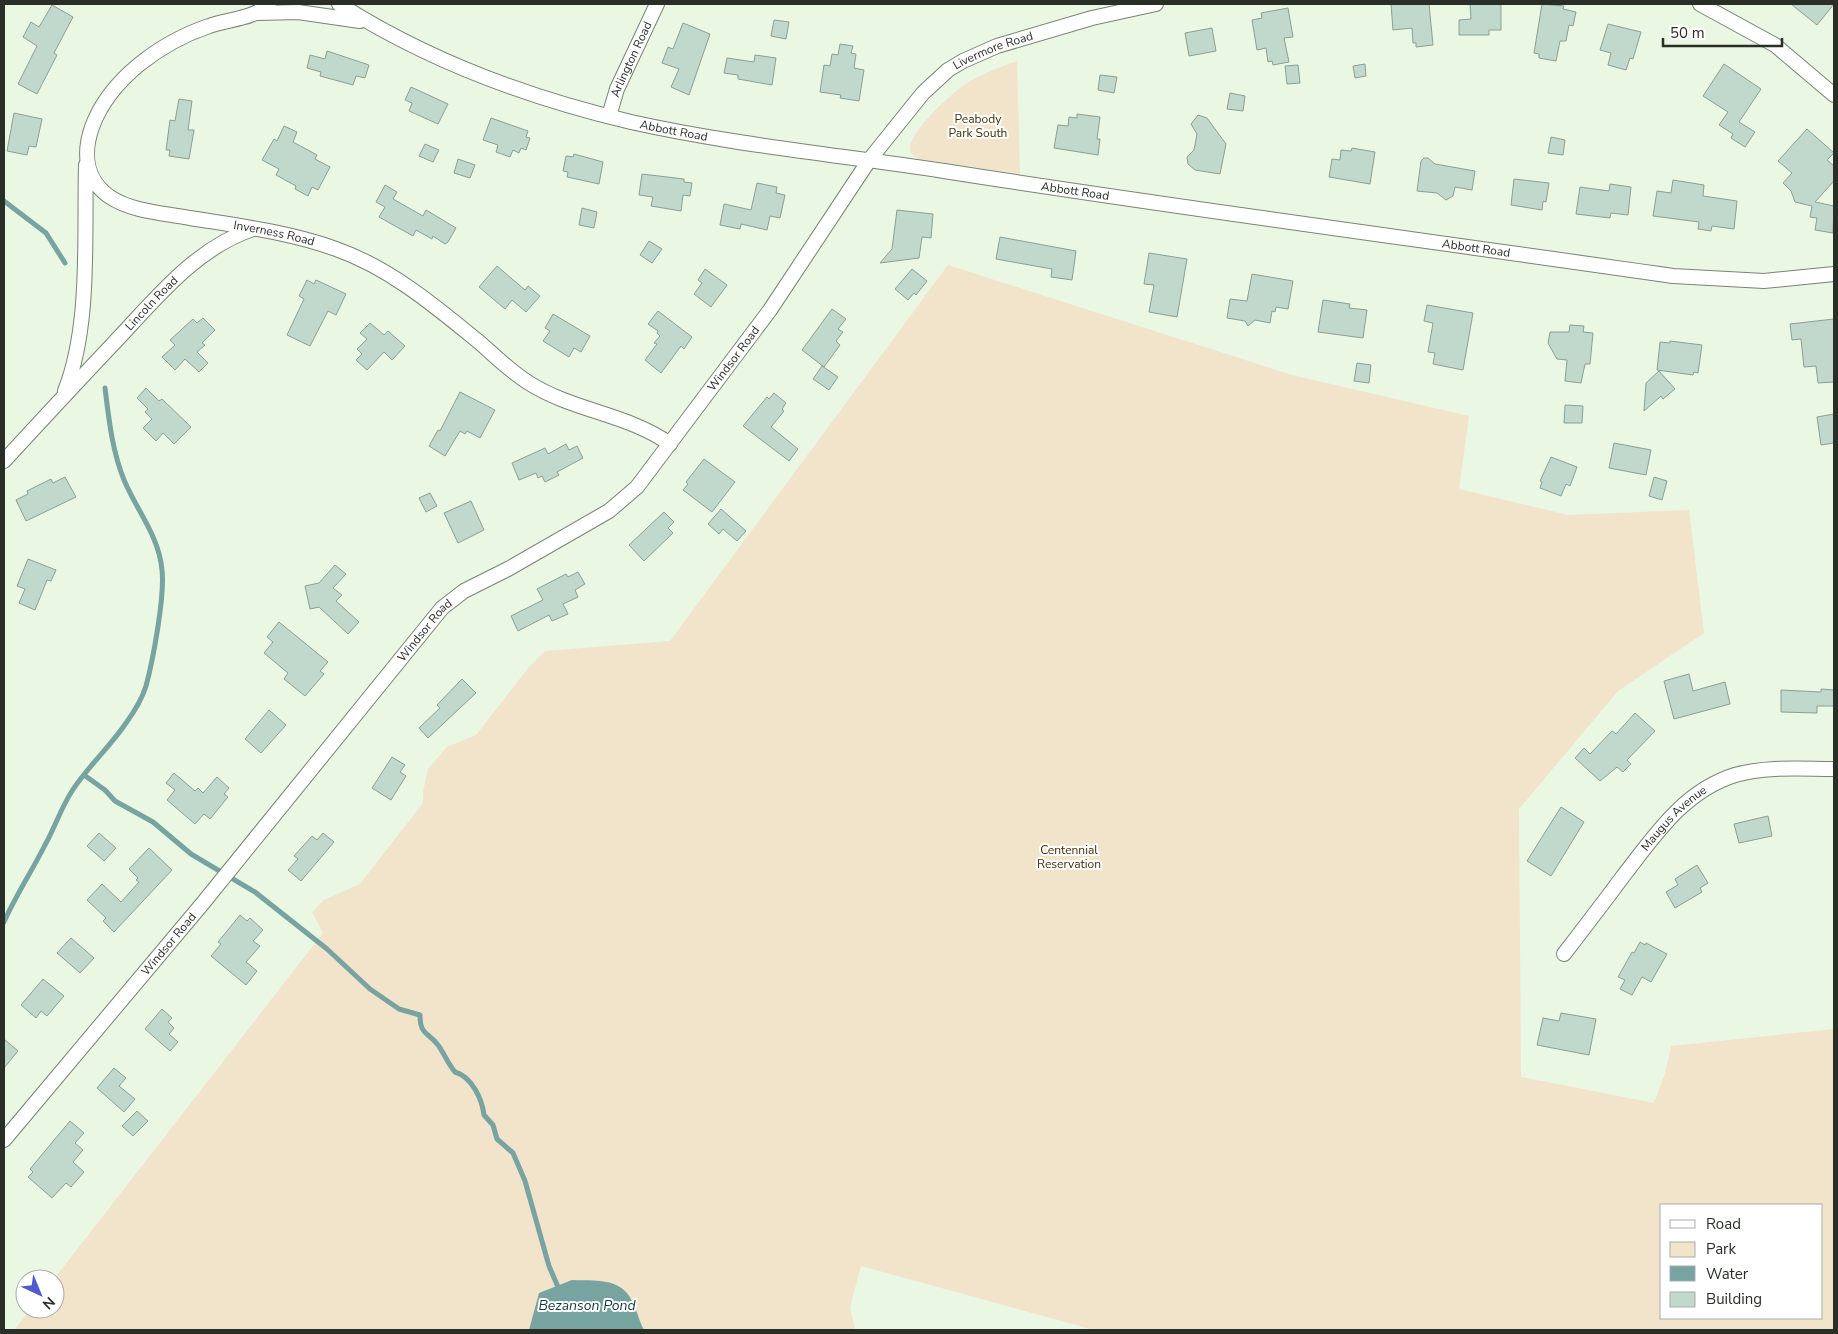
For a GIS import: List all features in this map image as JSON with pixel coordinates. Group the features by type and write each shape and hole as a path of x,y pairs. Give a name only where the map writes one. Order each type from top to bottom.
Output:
{"street":[{"path":"256,14 269,4"},
{"name":"Abbott Road","path":"339,4 429,52 488,77 546,98 609,116 698,135 1112,197 1680,276 1764,281 1834,274"},
{"name":"Arlington Road","path":"609,116 617,89 657,4"},
{"name":"Livermore Road","path":"870,160 923,93 948,70 963,61 997,46 1047,30 1156,4"},
{"path":"1700,4 1775,46 1834,95"},
{"path":"86,159 92,128 103,106 120,84 140,64 161,48 197,30 256,14 298,12 337,17 381,28"},
{"name":"Inverness Road","path":"86,159 92,178 103,191 126,205 144,210 254,228 320,244 372,265 433,305 530,384 564,400 643,428 670,444"},
{"name":"Lincoln Road","path":"63,397 74,365 82,321 86,159"},
{"name":"Windsor Road","path":"4,1140 203,903 442,608 464,591 508,569 619,504 637,487 770,310 870,160"},
{"name":"Lincoln Road","path":"4,461 182,274 218,245 254,228"},
{"name":"Maugus Avenue","path":"1564,954 1656,833 1688,800 1722,780 1747,772 1774,769 1834,769"}],"green space":[{"name":"Peabody Park South","path":"1017,61 1020,174 920,159 911,154 911,145 916,134 937,108 949,97 973,79"},
{"name":"Centennial Reservation","path":"948,265 1292,375 1469,416 1459,489 1568,515 1689,510 1704,633 1618,691 1519,809 1521,1077 1654,1103 1665,1074 1671,1046 1834,1029 1834,1330 1094,1330 861,1266 850,1307 855,1330 14,1330 23,1319 65,1319 65,1269 62,1269 323,933 312,912 324,900 360,884 423,803 423,792 428,769 447,747 476,735 529,667 545,651 670,641"}],"water":[{"name":"Bezanson Pond","path":"572,1280 606,1282 621,1288 632,1301 644,1330 529,1330 539,1293"}],"building":[{"path":"1391,4 1429,4 1433,45 1416,47 1416,43 1413,43 1412,28 1393,30"},
{"path":"1470,4 1501,4 1501,30 1489,30 1489,35 1459,35 1459,20 1471,19"},
{"path":"1542,4 1564,6 1563,9 1576,12 1573,26 1569,25 1566,41 1560,41 1556,61 1539,58 1539,54 1534,53"},
{"path":"1791,4 1834,4 1817,25"},
{"path":"52,5 73,17 54,53 57,55 37,94 18,84 37,46 23,37 31,22 39,27"},
{"path":"1288,8 1293,37 1284,38 1289,62 1273,65 1272,61 1268,62 1266,48 1257,50 1252,20 1262,18 1261,13"},
{"path":"774,20 789,22 786,39 771,36"},
{"path":"683,23 710,34 689,95 671,87 679,69 662,63 668,47 673,49"},
{"path":"1608,24 1641,32 1633,59 1630,58 1626,70 1608,65 1611,53 1600,50"},
{"path":"1212,28 1216,51 1189,56 1185,33"},
{"path":"840,44 853,46 851,53 856,54 854,68 864,70 859,101 840,98 841,95 820,92 824,65 830,66 832,54 838,55"},
{"path":"327,51 369,65 365,78 356,76 353,85 320,76 321,72 307,68 310,55 325,59"},
{"path":"755,55 776,58 772,85 738,79 738,75 724,73 727,58 754,62"},
{"path":"1365,64 1366,76 1355,78 1353,66"},
{"path":"1724,64 1761,89 1739,122 1755,132 1745,147 1731,138 1733,134 1719,125 1728,112 1703,96"},
{"path":"1298,65 1300,83 1287,84 1285,66"},
{"path":"1100,75 1117,77 1114,93 1098,90"},
{"path":"411,87 448,104 438,124 409,111 412,103 405,100"},
{"path":"1230,93 1245,96 1243,111 1227,109"},
{"path":"179,99 192,101 188,130 194,130 189,159 169,156 170,150 166,150 170,120 175,121"},
{"path":"14,113 42,119 36,147 29,146 27,155 7,151"},
{"path":"1077,114 1100,117 1097,139 1100,139 1098,155 1054,148 1058,125 1068,126 1069,117 1077,118"},
{"path":"1198,115 1207,118 1226,144 1220,174 1195,170 1188,164 1187,157 1194,150 1197,134 1191,124"},
{"path":"491,118 528,131 526,137 530,138 526,150 521,148 519,153 513,150 510,157 496,152 498,145 483,140"},
{"path":"284,126 297,132 293,142 317,155 315,159 330,167 318,190 312,187 308,196 295,189 296,186 276,175 279,169 262,160 274,139 277,141"},
{"path":"1807,129 1834,153 1827,160 1834,166 1834,181 1815,202 1834,206 1833,233 1815,230 1817,218 1810,217 1812,206 1795,202 1791,191 1783,183 1792,173 1778,161"},
{"path":"1551,137 1565,140 1563,155 1548,153"},
{"path":"425,144 439,150 433,162 419,156"},
{"path":"1352,148 1375,152 1370,184 1329,177 1332,159 1340,160 1341,150 1351,151"},
{"path":"574,154 603,162 599,184 567,177 568,172 563,171 566,156 573,157"},
{"path":"1424,158 1428,158 1435,164 1475,171 1472,190 1455,187 1453,196 1446,200 1437,193 1417,191 1421,161"},
{"path":"458,159 475,165 470,178 454,173"},
{"path":"642,174 684,179 684,182 692,183 690,196 683,195 681,211 651,206 653,197 639,195"},
{"path":"1514,179 1549,183 1546,202 1543,201 1542,210 1511,205"},
{"path":"1673,180 1704,185 1703,196 1737,201 1734,229 1712,226 1711,231 1698,229 1699,222 1653,216 1657,191 1671,193"},
{"path":"757,183 777,187 776,193 785,195 780,218 770,216 767,230 741,224 740,229 720,225 724,204 751,210"},
{"path":"1610,184 1631,187 1628,215 1611,213 1610,218 1576,214 1580,187 1609,191"},
{"path":"385,185 397,192 393,199 423,216 426,210 456,228 448,242 445,244 433,236 432,239 416,230 413,236 379,217 385,207 376,202"},
{"path":"582,208 597,212 594,228 579,225"},
{"path":"897,210 933,214 931,238 922,237 919,258 880,263 892,249"},
{"path":"1000,237 1076,251 1072,280 1051,277 1052,269 996,259"},
{"path":"649,241 662,249 652,263 640,255"},
{"path":"1149,253 1187,259 1177,317 1149,312 1154,285 1144,284"},
{"path":"497,266 525,290 528,286 540,296 526,312 512,300 505,309 479,287"},
{"path":"705,269 727,285 711,307 694,294 702,283 698,280"},
{"path":"912,269 927,281 916,295 914,293 908,300 895,289"},
{"path":"1252,274 1293,281 1288,309 1276,307 1275,312 1272,311 1270,323 1255,320 1248,326 1245,321 1227,318 1230,299 1247,301"},
{"path":"307,280 314,284 316,280 346,294 336,315 328,311 310,346 287,335 304,299 299,296"},
{"path":"1323,300 1350,304 1349,308 1367,310 1363,338 1318,332"},
{"path":"1427,305 1473,313 1463,370 1433,364 1435,353 1428,352 1433,323 1424,321"},
{"path":"832,309 846,319 838,329 843,332 836,341 840,345 824,367 802,350"},
{"path":"658,311 692,337 684,349 681,346 661,373 645,360 657,344 654,343 660,336 657,333 658,331 648,324"},
{"path":"553,314 590,336 581,352 574,348 569,357 543,341 550,331 545,328"},
{"path":"203,318 215,330 202,343 205,345 197,352 208,363 199,372 185,359 175,370 162,357 175,345 170,340 193,319 197,323"},
{"path":"1834,319 1834,382 1818,383 1816,366 1804,367 1801,339 1792,340 1790,324"},
{"path":"370,323 384,335 388,331 405,346 392,360 384,352 367,370 356,360 362,354 357,349 367,339 360,333"},
{"path":"1570,325 1584,326 1583,332 1593,333 1590,364 1585,364 1581,383 1565,381 1567,360 1557,359 1548,343 1550,332 1569,332"},
{"path":"1670,341 1702,345 1698,373 1694,372 1693,375 1657,370 1660,342 1670,343"},
{"path":"1357,363 1371,365 1369,383 1354,381"},
{"path":"822,366 838,377 829,390 813,379"},
{"path":"1659,371 1675,389 1663,399 1661,396 1644,411 1646,383"},
{"path":"146,388 159,401 162,399 191,427 174,444 163,433 156,441 143,428 152,419 145,412 148,409 137,398"},
{"path":"460,392 495,410 480,438 467,431 465,434 460,431 445,456 429,446 438,430 440,431"},
{"path":"774,393 786,403 782,409 784,411 771,427 798,449 789,461 743,426 767,397 769,399"},
{"path":"1565,405 1583,406 1582,423 1564,423"},
{"path":"1834,414 1834,443 1821,445 1817,417"},
{"path":"1614,443 1651,450 1646,475 1609,468"},
{"path":"566,444 569,450 577,446 583,458 557,472 559,475 545,482 542,476 538,478 536,473 519,480 512,463 545,448 548,454"},
{"path":"1551,457 1577,467 1570,486 1566,484 1561,496 1540,488 1542,482 1540,481"},
{"path":"704,459 735,482 712,512 683,490 688,484 686,482"},
{"path":"65,477 76,497 26,521 16,500 28,494 27,491 51,479 53,483"},
{"path":"1654,477 1667,481 1662,500 1649,496"},
{"path":"430,493 437,506 426,512 419,498"},
{"path":"471,501 484,530 458,543 444,513"},
{"path":"721,509 746,531 737,541 723,529 719,534 708,524"},
{"path":"664,512 674,522 668,528 673,533 644,561 629,545"},
{"path":"28,559 56,570 51,581 47,580 35,610 19,603 25,589 17,586"},
{"path":"335,565 346,574 333,588 342,595 336,601 359,622 348,634 319,607 310,609 305,586 319,583"},
{"path":"578,572 585,584 575,590 578,597 563,604 568,614 552,621 549,615 518,631 511,616 543,600 537,589 566,574 568,577"},
{"path":"279,622 328,662 320,671 324,674 305,696 284,679 288,673 264,653 273,642 267,637"},
{"path":"1689,674 1693,691 1725,682 1730,704 1674,719 1664,681"},
{"path":"462,679 476,693 428,738 419,728 440,708 437,705"},
{"path":"1821,689 1834,690 1834,706 1817,706 1817,713 1781,712 1781,690 1821,692"},
{"path":"269,710 286,725 261,753 245,739"},
{"path":"1635,713 1655,731 1627,760 1631,764 1623,772 1617,767 1600,781 1575,758 1584,748 1590,754 1612,731 1616,734"},
{"path":"392,757 405,765 400,772 406,776 391,800 372,788"},
{"path":"174,773 195,791 198,788 203,793 217,777 229,788 224,794 228,797 210,819 204,814 195,824 167,800 175,790 166,783"},
{"path":"1561,807 1584,822 1551,876 1527,861"},
{"path":"1768,816 1772,836 1739,843 1734,824"},
{"path":"99,833 116,848 104,861 87,846"},
{"path":"323,833 334,842 301,881 288,870 298,859 294,856 312,836 317,840"},
{"path":"149,848 172,870 114,932 103,921 106,918 87,900 102,884 121,902 139,882 136,880 138,878 129,869"},
{"path":"1697,865 1708,883 1700,888 1702,892 1675,908 1666,892 1678,885 1675,879"},
{"path":"240,915 247,921 250,918 263,930 253,941 260,946 246,962 257,971 246,985 211,956 221,944 218,942"},
{"path":"71,938 94,958 80,973 57,953"},
{"path":"1640,942 1645,945 1646,943 1667,954 1651,982 1642,977 1632,995 1620,989 1625,980 1618,977"},
{"path":"43,979 64,996 47,1016 41,1011 36,1018 21,1005"},
{"path":"162,1009 172,1018 168,1022 174,1028 169,1034 178,1042 170,1051 145,1029"},
{"path":"1561,1013 1596,1019 1589,1055 1537,1045 1543,1018 1559,1021"},
{"path":"4,1039 18,1051 4,1068"},
{"path":"114,1068 126,1078 119,1086 135,1099 124,1112 97,1088"},
{"path":"137,1111 148,1121 133,1136 122,1126"},
{"path":"70,1121 84,1133 75,1143 83,1150 73,1162 84,1172 71,1187 66,1183 52,1198 28,1177 33,1172 30,1169"}],"waterway":[{"path":"4,201 46,233 65,263"},
{"path":"4,922 72,791 120,732 138,705 146,686 155,645 162,595 160,558 157,546 120,469 111,435 105,388"},
{"path":"84,775 105,790 115,801 153,822 191,854 255,892 327,949 370,989 399,1009 420,1015 421,1026 425,1033 438,1045 455,1072 466,1079 475,1089 484,1115 493,1125 497,1139 513,1153 525,1181 549,1266 558,1287"}]}
